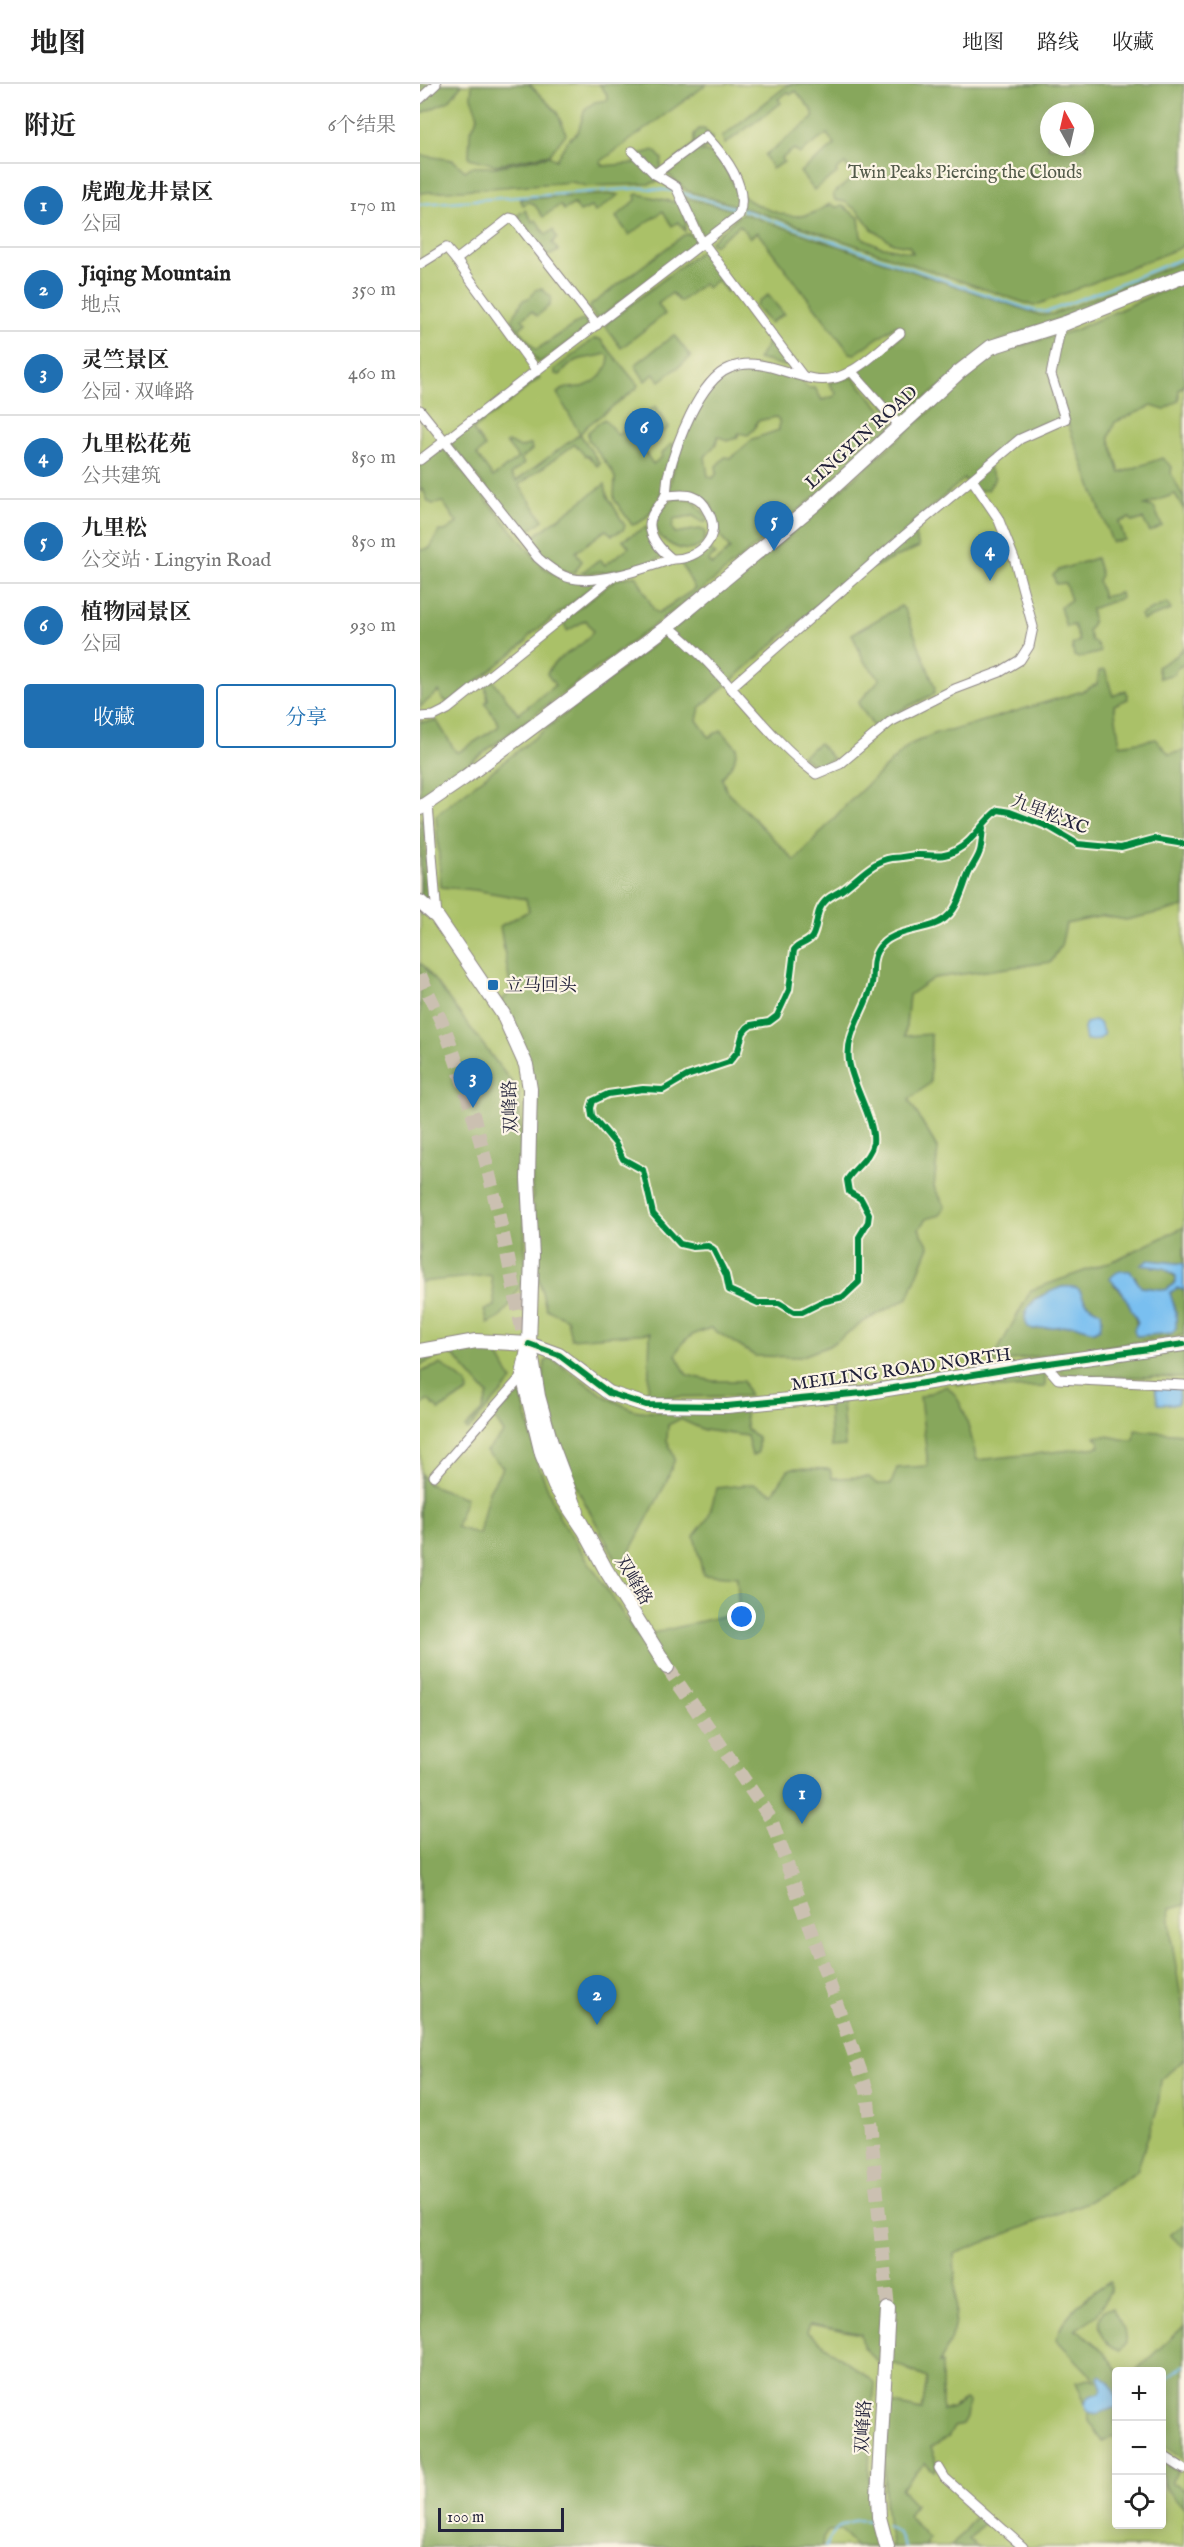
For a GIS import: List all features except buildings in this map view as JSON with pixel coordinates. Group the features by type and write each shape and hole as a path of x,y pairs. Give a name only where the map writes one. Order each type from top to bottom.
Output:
{"main road":[{"name":"LINGYIN ROAD","path":"424,806 668,626 814,505 959,372 991,347 1061,325 1184,276"},
{"name":"双峰路","path":"420,902 437,917 503,1014 526,1065 530,1089 528,1179 532,1256 529,1344"},
{"name":"MEILING ROAD NORTH","path":"420,1351 476,1341 529,1344 559,1355 609,1393 646,1405 727,1406 863,1393 1184,1344"},
{"path":"529,1344 524,1375 542,1454 555,1486 583,1528"},
{"path":"529,1344 538,1396 551,1443 583,1528"},
{"name":"双峰路","path":"536,1410 563,1491 606,1570 667,1667"},
{"name":"双峰路","path":"886,2547 881,2524 879,2452 888,2309"}],"street":[{"path":"420,99 436,84"},
{"path":"420,460 739,215 742,204 739,184 717,148 706,136 655,174"},
{"path":"632,151 655,174 676,187 690,222 704,244 804,377"},
{"path":"456,260 510,218 514,219 597,325"},
{"path":"420,264 446,248 537,371"},
{"path":"730,688 904,536 973,481 1020,439 1065,420 1051,375 1061,325"},
{"path":"672,559 658,546 650,526 653,512 665,496 668,476 693,409 702,392 716,375 731,367 757,363 804,377 832,379 852,370 900,333"},
{"path":"852,370 900,426"},
{"path":"420,410 538,558 549,568 570,578 615,575 672,559 690,557 703,548 712,538 713,520 701,501 692,496 665,496"},
{"path":"668,626 698,651 802,763 816,774 840,764 890,722 955,688 999,672 1020,660 1029,646 1033,627 1016,561 993,507 973,481"},
{"path":"420,717 434,716 448,709 615,575"},
{"path":"424,806 437,917"},
{"path":"1045,1364 1058,1379 1184,1384"},
{"path":"434,1476 524,1375"},
{"path":"1166,2458 1184,2469"},
{"path":"939,2468 945,2478 1023,2547"}],"green space":[{"path":"420,84 1184,84 1184,2547 420,2547"},
{"path":"420,84 462,84 449,101 420,114"},
{"path":"472,84 529,84 557,112 566,134 550,154 496,165 469,158 470,133 478,116 471,97"},
{"path":"599,84 707,84 600,162 604,166 635,163 642,154 654,150 662,159 659,181 649,184 586,186 572,182 420,193 420,155 453,160 465,171 471,167 495,167 549,156 556,160 568,140 578,132 585,109 595,102 608,100"},
{"name":"Twin Peaks Piercing the Clouds","path":"789,84 1184,84 1184,243 1180,248 1034,306 767,215 687,191 668,174 667,167 694,144 694,134 699,129 704,129 712,137 710,145 701,152 716,156 725,167 735,187 752,202 793,216 808,215 830,204 836,207 843,206 859,218 861,237 879,246 913,253 909,246 893,243 872,229 858,211 845,202 835,200 833,194 855,176 845,164 814,190 800,172 835,145 827,134 799,154 794,149 781,159 784,162 772,169 765,155 813,118 813,112 796,91 791,94 788,92 778,99 781,103 725,144 722,137"},
{"path":"619,195 595,212 591,207 580,212 574,204 564,210 560,205 543,217 534,204 529,202 523,205 520,199"},
{"path":"635,195 679,203 686,220 685,231 678,222 672,226 663,211 629,235 616,217 636,200"},
{"path":"684,197 737,211 703,236"},
{"path":"525,210 533,222 536,220 546,235 553,230 557,238 552,243 559,251 548,256 517,216"},
{"path":"742,213 1040,315 1054,314 1184,261 1184,272 997,342 898,420 858,375 857,370 903,334 896,325 855,354 850,353 757,232 750,238 740,225 714,245 711,244 710,242"},
{"path":"689,234 699,240 697,245 597,319 589,308 591,305 684,235"},
{"path":"702,250 729,283 727,292 717,280 707,288 704,283 680,302 672,293 658,304 665,314 621,348 606,327 607,323"},
{"path":"1184,281 1184,386 1179,389 1179,400 1164,410 1152,406 1115,422 1109,437 1120,473 1162,458 1172,467 1171,473 1184,499 1184,510 1175,494 1145,505 1154,507 1162,526 1150,532 1143,519 1132,522 1130,518 1119,522 1125,540 1112,542 1068,424 1055,423 1023,432 985,462 995,478 988,490 974,491 964,479 911,524 919,547 874,567 858,570 700,708 697,720 709,737 721,730 737,748 734,762 722,778 726,790 795,861 846,805 909,745 938,732 950,731 1083,691 1097,684 1099,671 1105,670 1113,696 1126,690 1128,699 1114,705 1120,745 1156,739 1169,754 1184,751 1184,907 1126,920 1103,916 1066,924 1061,946 1051,962 934,978 909,995 905,1036 931,1034 930,1083 909,1100 938,1149 934,1187 945,1206 940,1215 926,1219 919,1229 929,1246 908,1298 865,1321 829,1346 800,1357 755,1356 711,1328 699,1332 681,1344 676,1355 687,1375 713,1381 743,1381 750,1396 648,1397 650,1333 571,1339 567,1319 546,1309 538,1275 532,1185 533,1096 498,1005 511,991 500,926 529,911 526,899 441,887 436,815 760,561 996,353 1075,330"},
{"path":"541,288 551,297 550,305 537,316 532,311 522,319 526,323 519,329 536,350 580,321 586,321 588,328 539,363 513,330 517,327 512,320 523,300 531,297 535,290"},
{"path":"768,295 784,314 770,323 756,307 757,303"},
{"path":"674,335 691,357 660,381 654,374 645,381 635,365"},
{"path":"769,337 789,364 785,366 758,359 767,346"},
{"path":"594,339 600,339 638,385 580,434 557,393 564,389 585,386 594,381 605,370 609,356 606,354 581,359 572,363 560,375 555,374 555,369"},
{"path":"756,367 801,380 808,388 815,388 822,400 835,396 836,393 829,383 853,377 894,424 836,479 713,581 420,800 420,722 437,721 456,752 459,752 498,727 499,724 485,703 488,700 485,685 492,679 518,714 555,685 547,674 551,667 583,643 593,631 586,620 567,631 563,621 615,580 636,575 654,610 658,613 695,589 681,563 708,548 715,554 708,561 712,565 730,549 721,537 711,505 701,495 669,492 686,432 708,388 726,374","holes":["776,417 779,420 779,430 753,439 731,458 725,457 716,466 717,473 713,478 708,476 705,457 716,444 718,436 728,441 737,438 739,433 748,435 755,428 757,421"]},
{"path":"536,375 540,378 473,430 485,447 477,455 493,477 518,458 506,443 508,442 520,448 531,444 532,450 521,459 524,464 511,474 516,481 580,434 600,464 597,466 575,444 519,485 543,520 523,535 451,444 452,440"},
{"path":"655,406 669,427 642,448 653,464 662,457 661,454 672,443 675,449 661,494 655,505 648,515 632,525 614,499 615,478 588,439 588,432 604,419 618,435"},
{"path":"443,448 543,567 556,575 603,579 529,636 526,642 450,703 442,699 439,691 420,707 420,550 430,548 439,531 445,531 457,523 443,502 433,504 428,502 423,489 420,491 420,465"},
{"path":"605,484 607,495 625,526 623,530 612,535 606,530 576,552 582,561 574,573 548,563 529,540"},
{"path":"676,498 693,500 707,517 706,522 693,516 674,519 672,528 675,533 700,529 705,531 702,544 693,549 681,548 668,543 659,534 655,523 660,510"},
{"path":"646,527 662,555 660,558 621,570 581,573 600,559 605,565 629,547 623,540"},
{"path":"1096,558 1101,575 1098,581 1103,597 1120,593 1121,598 1091,609 1092,623 1088,630 1091,640 1096,643 1101,652 1079,658 1074,656 1072,645 1079,641 1074,625 1066,627 1060,607 1071,600 1065,583 1056,584 1053,575 1059,570"},
{"path":"1167,603 1171,610 1142,620 1140,615"},
{"path":"901,606 905,610 935,687 934,694 889,716 875,729 858,703 880,679 864,661 852,634"},
{"path":"1184,647 1184,664 1176,669 1174,674 1160,678 1157,667 1176,656"},
{"path":"819,743 833,759 816,767 802,756"},
{"path":"424,818 427,898 421,901 420,821"},
{"path":"420,964 519,1092 526,1274 509,1306 498,1319 488,1324 484,1310 495,1306 491,1275 420,1282"},
{"path":"1184,1227 1184,1264 1149,1260 1142,1265 1164,1268 1178,1279 1166,1290 1140,1287 1135,1276 1114,1285 1132,1308 1137,1336 1158,1334 1176,1313 1170,1293 1177,1288 1184,1290 1184,1335 991,1363 1031,1290 1115,1260","holes":["1062,1287 1078,1289 1087,1304 1100,1312 1102,1319 1094,1331 1074,1325 1033,1329 1034,1299"]},
{"path":"493,1346 512,1381 468,1430 465,1428 482,1411 488,1395 456,1358 448,1353 420,1365 420,1354 445,1349"},
{"path":"1184,1349 1184,1378 1068,1375 1063,1374 1057,1367"},
{"path":"550,1358 606,1397 633,1410 649,1412 744,1409 747,1430 758,1437 758,1452 752,1456 747,1436 704,1430 680,1419 668,1425 667,1440 675,1459 665,1485 621,1568 579,1492 558,1441 542,1389 545,1362"},
{"path":"441,1364 467,1384 468,1392 439,1410 428,1400 420,1407 420,1372"},
{"path":"1042,1368 1045,1371 1045,1387 993,1388 993,1384 958,1385 956,1382"},
{"path":"947,1386 954,1393 963,1411 977,1460 1099,1447 1099,1441 1095,1437 1134,1440 1135,1430 1184,1434 1184,1905 1169,1909 1184,2016 1184,2059 1161,2080 1158,2106 1137,2171 1090,2201 954,2254 955,2323 947,2349 939,2363 942,2362 942,2411 965,2400 968,2402 966,2418 962,2425 954,2427 948,2438 931,2447 938,2465 934,2471 925,2463 901,2489 915,2504 908,2516 929,2539 926,2547 892,2547 886,2511 884,2475 889,2403 922,2410 927,2378 896,2364 880,2364 863,2347 861,2334 810,2324 807,2332 875,2383 869,2465 871,2507 880,2547 855,2547 842,2530 828,2531 823,2538 822,2547 420,2547 420,1473 428,1484 466,1498 456,1527 479,1534 489,1491 503,1467 486,1451 504,1433 493,1416 521,1393 538,1464 559,1517 638,1637 739,1612 737,1577 703,1574 694,1536 708,1518 717,1488 754,1484 773,1493 788,1470 793,1468 830,1469 832,1478 869,1477 877,1484 891,1484 897,1468 928,1466 920,1397"},
{"path":"842,1401 845,1446 831,1447 828,1402"},
{"path":"1184,2224 1184,2247 1170,2235"},
{"path":"1110,2281 1110,2291 1097,2315 1075,2330 1081,2332 1104,2352 1115,2367 1112,2367 1112,2436 1103,2441 1089,2421 1088,2411 1076,2382 1089,2379 1096,2381 1056,2339 1064,2321 1094,2292"},
{"path":"1112,2308 1124,2329 1126,2343 1120,2351 1108,2344 1100,2329 1104,2310"},
{"path":"1184,2326 1184,2459 1166,2446 1166,2367 1139,2367"},
{"path":"1166,2465 1177,2472 1171,2483 1184,2490 1184,2507 1168,2493"},
{"path":"976,2516 985,2522 969,2539 977,2547 951,2547"}],"water":[{"path":"1093,1021 1100,1023 1104,1035 1098,1040 1086,1041 1084,1029 1086,1023"},
{"path":"1149,1260 1184,1264 1184,1290 1177,1288 1170,1293 1176,1313 1176,1328 1172,1333 1136,1336 1134,1329 1138,1322 1122,1291 1110,1279 1121,1271 1130,1271 1141,1287 1166,1290 1176,1282 1176,1276 1164,1268 1141,1265"},
{"path":"1062,1287 1075,1287 1089,1305 1101,1312 1100,1328 1094,1331 1074,1325 1033,1329 1028,1327 1025,1319 1029,1306 1041,1296"},
{"path":"1155,1387 1180,1388 1178,1404 1158,1404"},
{"path":"1101,2375 1112,2387 1112,2409 1094,2413 1086,2410 1085,2403 1090,2396 1100,2393 1102,2389 1098,2377"}],"waterway":[{"path":"420,204 643,188 674,191"},
{"path":"682,193 738,209"},
{"path":"743,210 996,298 1032,310 1047,312 1184,258"},
{"path":"1166,2379 1184,2365"},
{"path":"825,2547 831,2536 845,2523 857,2520 875,2522"},
{"path":"886,2525 899,2534 905,2547"}],"tunnel":[{"path":"420,975 448,1037 475,1121 503,1235 526,1351"},
{"path":"667,1667 771,1819 867,2090 888,2309"}],"cycle path":[{"name":"九里松XC","path":"983,828 979,854 953,911 933,925 894,936 877,951 869,993 850,1040 851,1071 868,1114 873,1134 869,1154 847,1180 849,1192 861,1199 869,1214 868,1222 859,1237 859,1282 843,1297 822,1302 802,1312 794,1312 779,1303 758,1303 729,1290 726,1275 713,1249 708,1246 693,1247 680,1244 653,1214 643,1170 623,1159 615,1143 592,1116 593,1101 608,1094 643,1089 663,1090 687,1076 729,1062 738,1051 743,1033 747,1028 751,1025 769,1022 777,1016 789,990 794,950 812,937 819,911 826,900 885,860 915,855 940,856 955,851 962,847 998,810 1010,812 1049,827 1078,844 1121,848 1154,839 1184,844"},
{"path":"529,1344 559,1355 609,1393 646,1405 727,1406 863,1393 1184,1344"}],"place":[{"name":"植物园景区","path":"644,458"},
{"name":"九里松","path":"774,551"},
{"name":"九里松花苑","path":"990,581"},
{"name":"立马回头","path":"493,985"},
{"name":"灵竺景区","path":"473,1108"},
{"name":"虎跑龙井景区","path":"802,1824"},
{"name":"Jiqing Mountain","path":"597,2025"}]}
